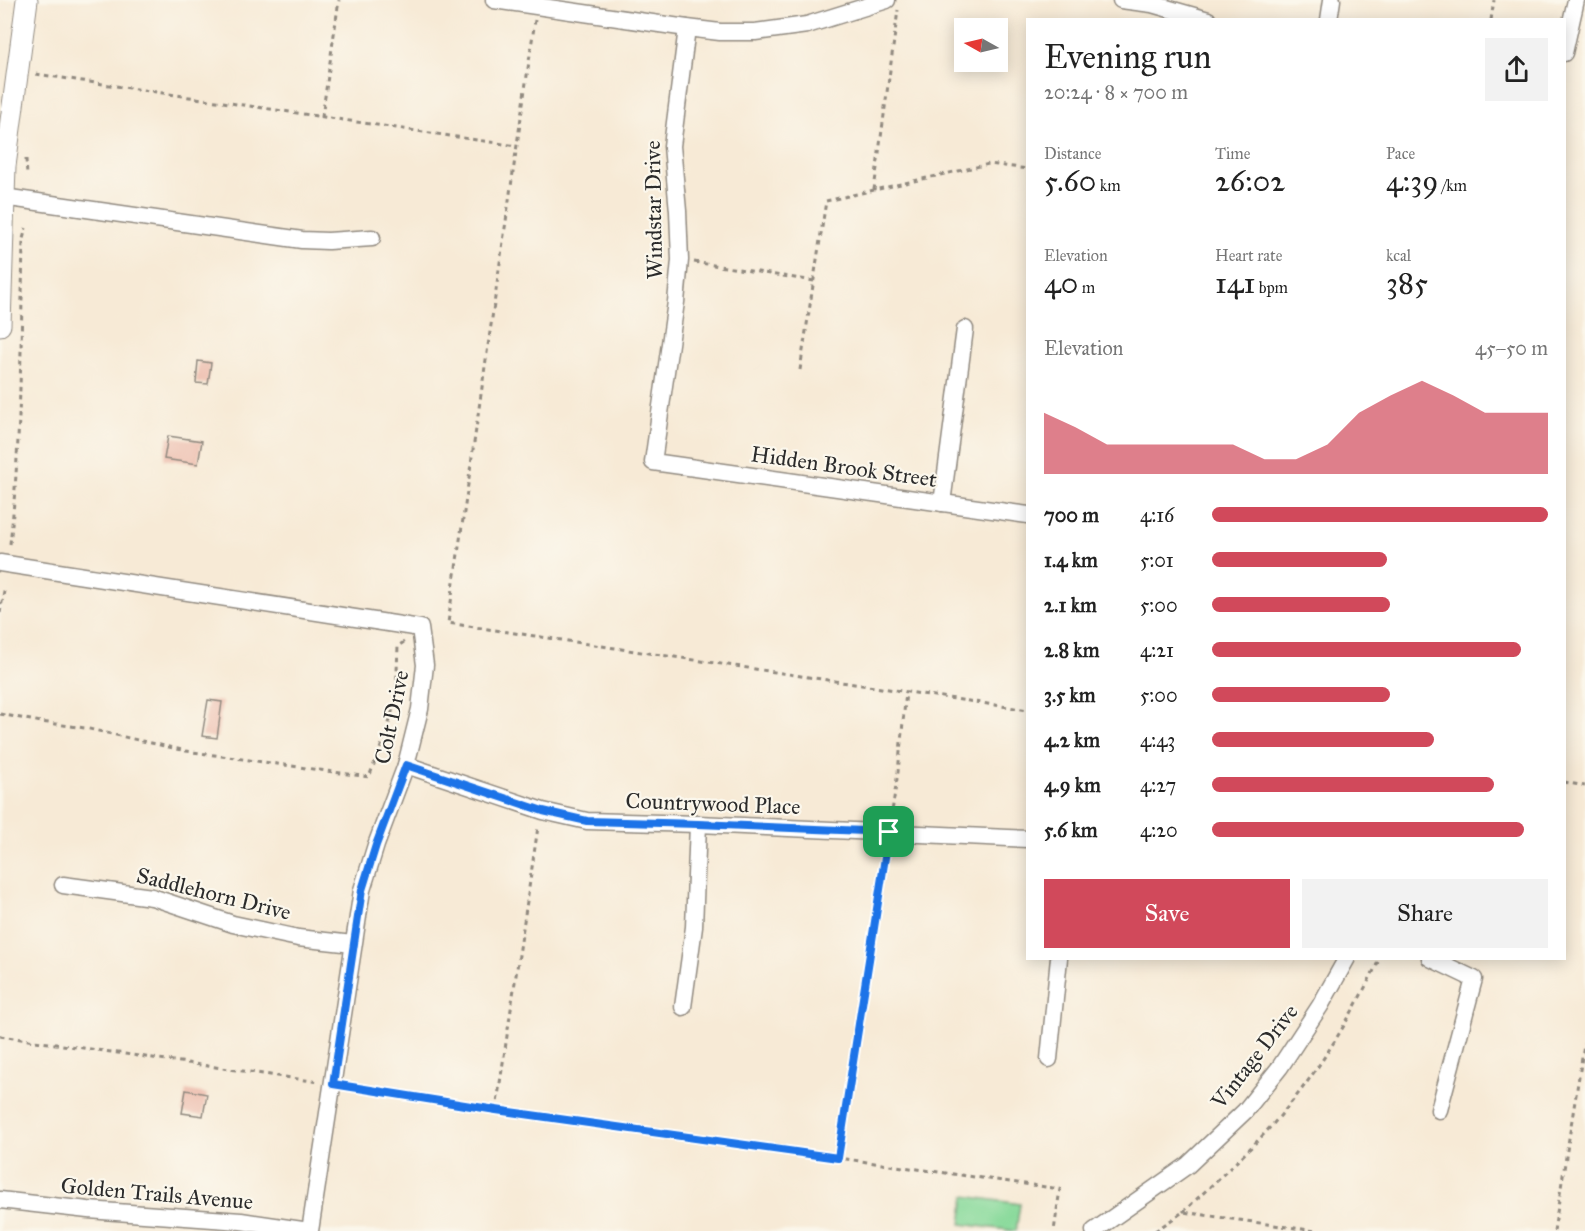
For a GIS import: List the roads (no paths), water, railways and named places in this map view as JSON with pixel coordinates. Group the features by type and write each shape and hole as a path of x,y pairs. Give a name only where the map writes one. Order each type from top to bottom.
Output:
{"street":[{"path":"0,325 3,197 8,137 27,0"},
{"path":"494,0 720,32 755,32 807,25 887,0"},
{"path":"1121,0 1152,4 1201,18"},
{"path":"1329,18 1332,0"},
{"path":"1566,44 1576,0"},
{"name":"Windstar Drive","path":"653,462 680,260 672,146 687,28"},
{"path":"3,197 302,240 372,238"},
{"path":"942,503 965,329"},
{"name":"Hidden Brook Street","path":"653,462 1026,515"},
{"name":"Colt Drive","path":"0,563 420,628 426,665 420,709 406,765 362,890 310,1231"},
{"name":"Countrywood Place","path":"406,765 543,811 587,821 1026,839"},
{"path":"683,1007 694,927 698,824"},
{"name":"Saddlehorn Drive","path":"63,885 152,897 233,924 298,938 353,944"},
{"path":"1049,1059 1059,960"},
{"name":"Vintage Drive","path":"1094,1231 1188,1165 1245,1111 1280,1067 1315,1015 1346,960"},
{"path":"1434,960 1474,979 1439,1110"},
{"name":"Golden Trails Avenue","path":"0,1200 88,1210 242,1221 310,1231"}]}
